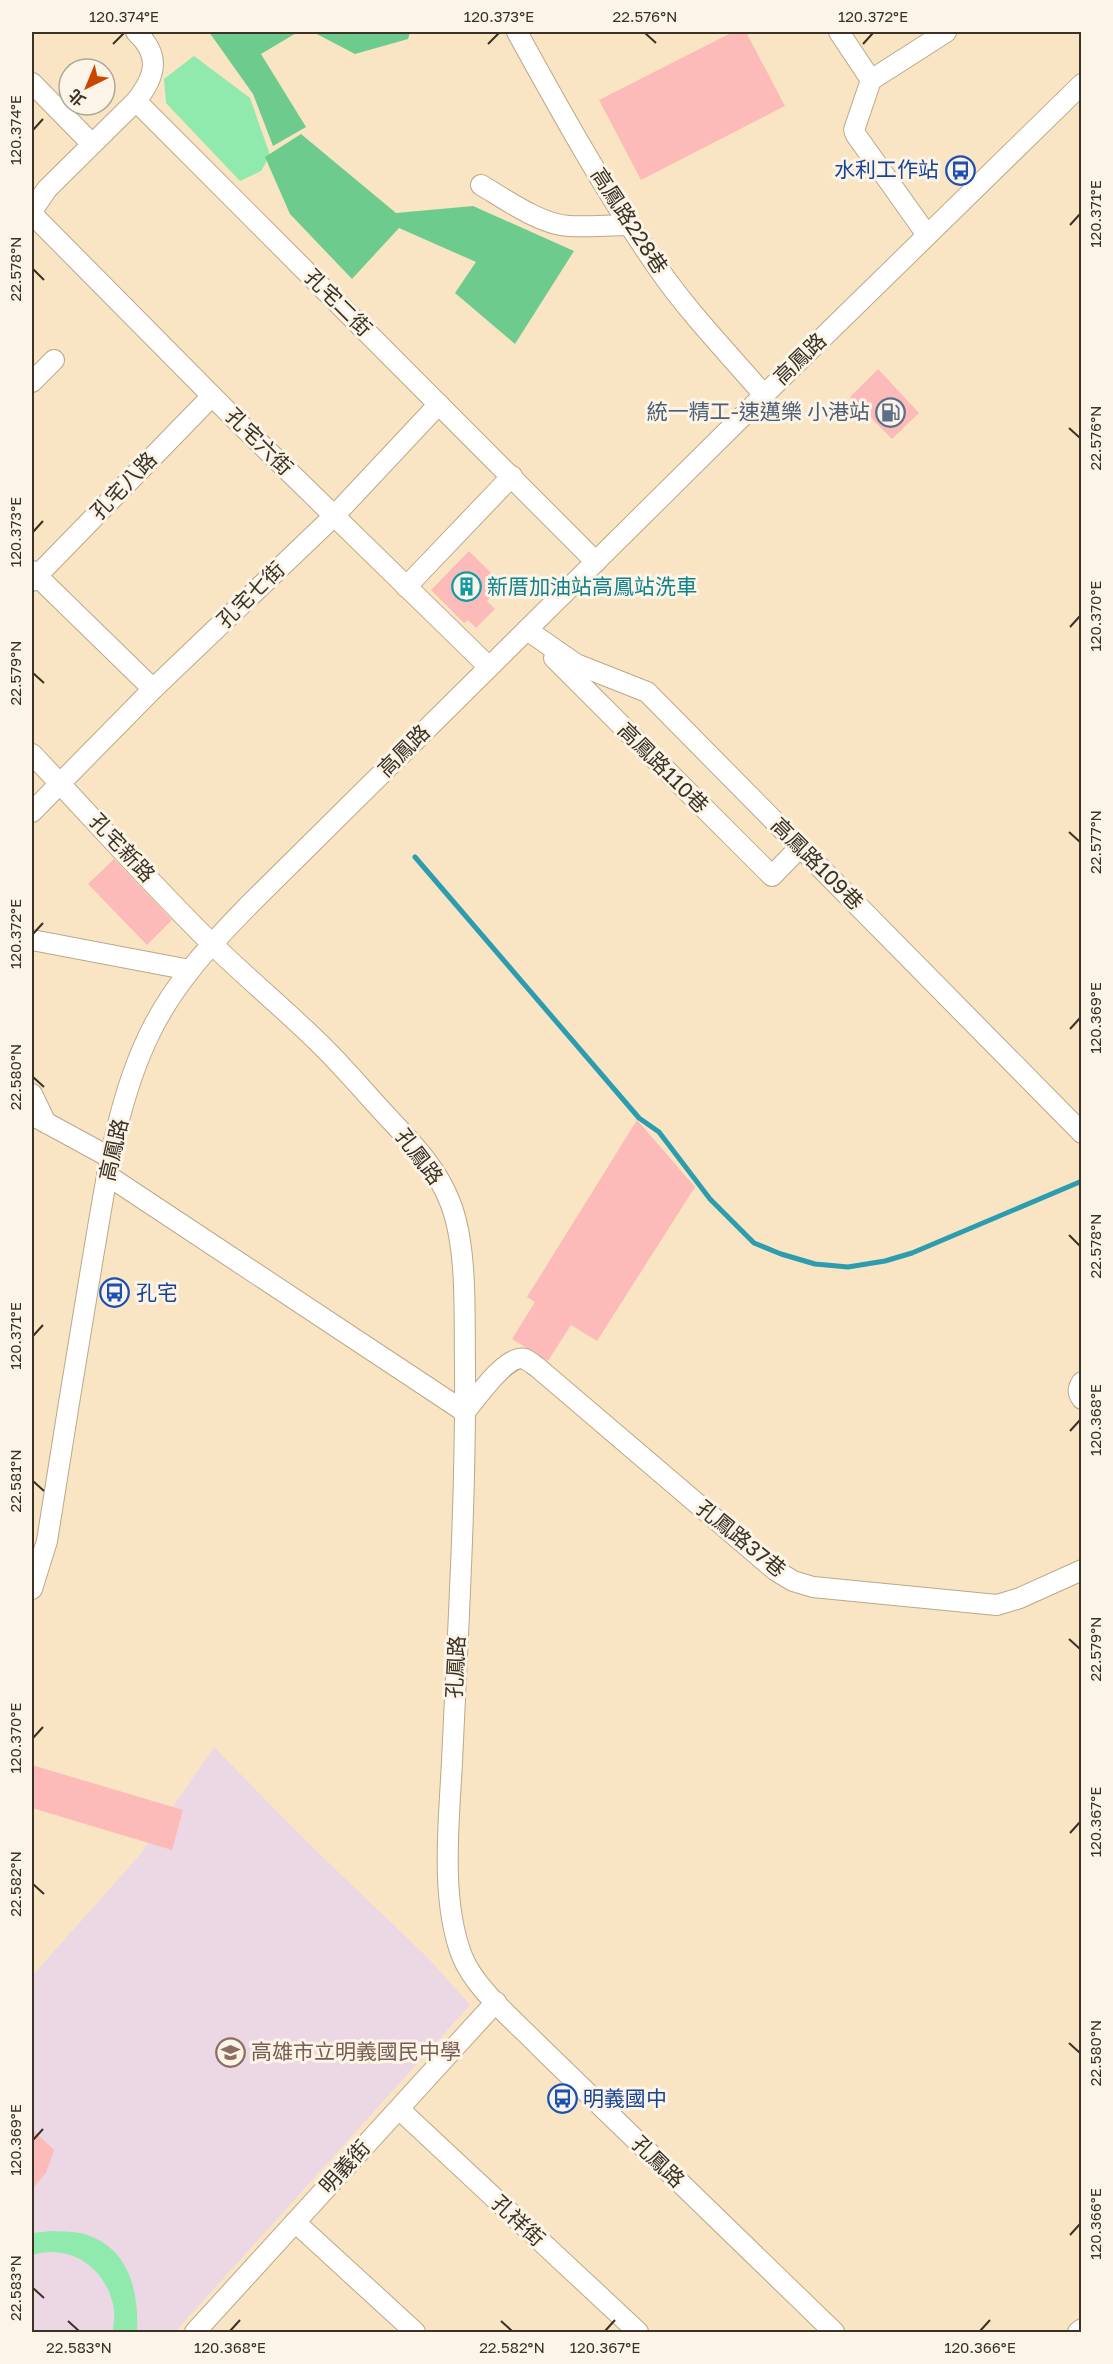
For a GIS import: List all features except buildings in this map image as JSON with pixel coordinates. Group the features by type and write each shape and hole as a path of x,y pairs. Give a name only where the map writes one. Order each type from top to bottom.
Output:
{"street":[{"path":"32,213 47,189 136,101 149,81 153,69 153,55 142,38 135,32"},
{"name":"高鳳路228巷","path":"518,32 554,98 658,268 689,310 764,395"},
{"path":"839,32 871,80"},
{"path":"927,235 854,130 871,80 946,32"},
{"path":"32,83 92,144"},
{"name":"高鳳路","path":"32,1589 47,1541 109,1166 132,1077 150,1033 167,1002 211,943 764,395 1082,84"},
{"name":"孔宅二街","path":"136,101 596,562"},
{"path":"481,185 553,223 568,226 630,225"},
{"name":"孔宅六街","path":"32,213 212,396 489,667"},
{"path":"32,382 54,360"},
{"name":"孔宅八路","path":"153,689 33,576 212,396"},
{"name":"孔宅七街","path":"32,812 153,689 334,516 439,404"},
{"path":"406,587 512,476"},
{"name":"高鳳路109巷","path":"528,630 576,664 647,692 1082,1133"},
{"name":"高鳳路110巷","path":"528,630 577,684 772,876 800,847"},
{"name":"孔宅新路","path":"32,754 211,943"},
{"path":"32,940 190,970"},
{"name":"孔鳳路","path":"211,943 319,1042 417,1149 438,1178 451,1204 460,1249 464,1305 465,1412 458,1641 449,1824 450,1886 456,1938 463,1960 473,1976 496,2002 834,2332"},
{"path":"32,1094 39,1119 465,1412"},
{"name":"孔鳳路37巷","path":"465,1412 507,1365 516,1359 524,1359 537,1367 775,1570 793,1581 813,1587 997,1605 1020,1598 1082,1570"},
{"path":"1082,1382 1078,1387 1078,1394 1082,1399"},
{"name":"明義街","path":"195,2332 496,2002"},
{"name":"孔祥街","path":"399,2109 638,2332"},
{"path":"295,2222 415,2332"}],"shaded area":[{"name":"高雄市立明義國民中學","path":"214,1747 305,1840 428,1958 470,2005 175,2332 32,2332 32,1976 139,1856"}],"green space":[{"path":"209,32 298,32 261,54 306,127 273,146 253,94"},
{"path":"313,32 410,32 408,39 355,54"},
{"path":"194,56 250,98 270,155 261,171 240,181 166,103 164,79"},
{"path":"301,134 396,213 473,206 574,251 515,344 455,293 476,262 399,228 352,279 290,214 265,157"},
{"path":"52,2231 80,2233 99,2240 112,2249 128,2272 133,2286 137,2332 113,2332 114,2312 110,2294 104,2282 85,2262 60,2253 46,2252 32,2255 32,2233"}],"waterway":[{"path":"415,857 639,1118 659,1132 710,1199 754,1243 815,1264 848,1267 885,1261 912,1253 1082,1181"}],"place":[{"name":"水利工作站","path":"960,170"},
{"name":"統一精工-速邁樂 小港站","path":"891,412"},
{"name":"新厝加油站高鳳站洗車","path":"466,587"},
{"name":"孔宅","path":"115,1293"},
{"name":"高雄市立明義國民中學","path":"230,2052"},
{"name":"明義國中","path":"562,2099"}]}
